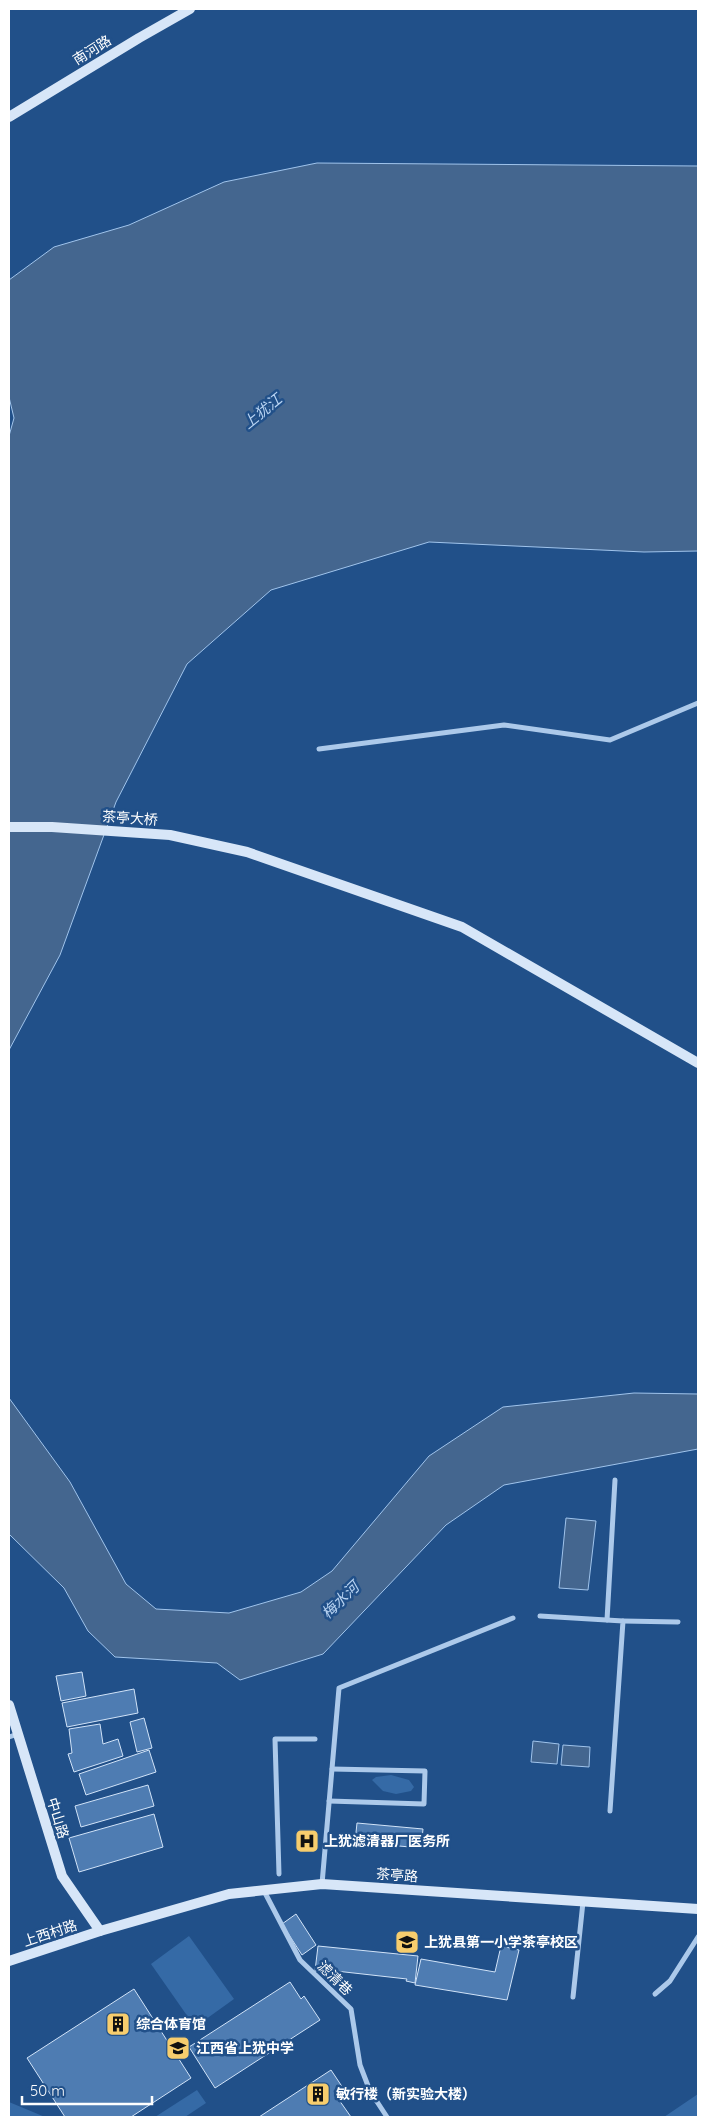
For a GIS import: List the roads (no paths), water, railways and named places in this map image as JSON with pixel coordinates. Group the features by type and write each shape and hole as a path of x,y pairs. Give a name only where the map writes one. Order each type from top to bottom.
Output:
{"street":[{"name":"南河路","path":"9,117 138,38 190,9"},
{"path":"319,749 504,725 610,740 698,703"},
{"name":"茶亭大桥","path":"9,827 52,827 170,835 247,852 462,926 698,1063"},
{"path":"607,1620 615,1480"},
{"path":"540,1616 678,1622"},
{"path":"322,1884 339,1688 513,1618"},
{"path":"610,1811 623,1621"},
{"name":"中山路","path":"9,1705 13,1736 62,1876 100,1931"},
{"path":"279,1874 274,1739 315,1739"},
{"path":"329,1801 424,1804 425,1771 332,1769"},
{"name":"茶亭路","path":"100,1931 229,1894 322,1884 698,1909"},
{"name":"滤清巷","path":"263,1889 300,1960 351,2010 360,2065 370,2091 387,2117"},
{"path":"573,1997 583,1902"},
{"name":"上西村路","path":"9,1961 100,1931"},
{"path":"655,1994 670,1981 698,1937"}],"water":[{"name":"上犹江","path":"317,163 698,166 698,551 644,552 429,542 271,590 187,664 116,802 60,955 9,1050 9,436 14,418 9,397 9,280 54,247 129,225 224,182"},
{"name":"梅水河","path":"634,1393 698,1394 698,1449 504,1485 446,1525 323,1654 240,1680 217,1663 115,1657 88,1631 64,1588 9,1534 9,1398 70,1482 126,1584 156,1609 229,1613 301,1592 332,1571 429,1456 503,1407"},
{"path":"566,1518 596,1521 588,1590 559,1588"},
{"path":"533,1741 559,1744 557,1764 531,1762"},
{"path":"563,1745 590,1747 589,1767 561,1765"}],"place":[{"name":"上犹滤清器厂医务所","path":"307,1841"},
{"name":"上犹县第一小学茶亭校区","path":"407,1942"},
{"name":"综合体育馆","path":"118,2024"},
{"name":"江西省上犹中学","path":"178,2048"},
{"name":"敏行楼（新实验大楼）","path":"318,2094"}]}
